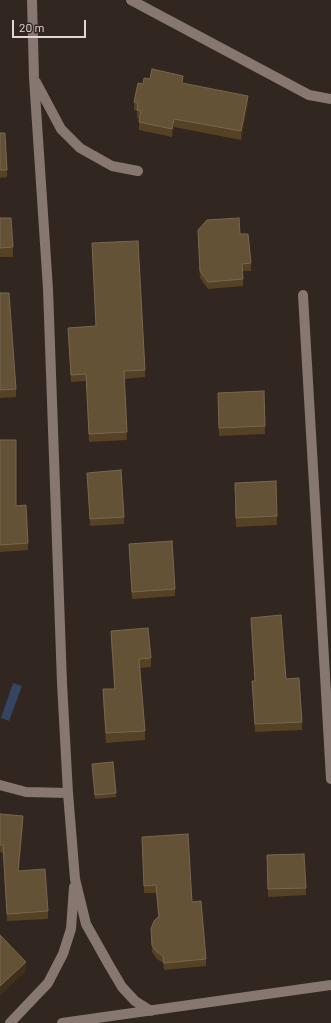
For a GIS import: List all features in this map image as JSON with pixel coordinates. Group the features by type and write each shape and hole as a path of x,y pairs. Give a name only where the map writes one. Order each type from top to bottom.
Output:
{"street":[{"path":"32,0 34,78 48,289 62,683 68,793 75,879 86,924 122,988 135,1001 151,1011"},
{"path":"131,0 309,95 331,99"},
{"path":"34,78 61,129 80,148 112,166 138,171"},
{"path":"303,295 331,779"},
{"path":"0,786 26,792 68,793"},
{"path":"10,1023 48,983 63,954 70,929 75,879"},
{"path":"62,1023 331,985"}],"water":[{"path":"13,683 22,686 9,721 1,718"}],"building":[{"path":"152,69 183,76 182,83 248,96 241,131 174,119 172,129 139,122 141,111 137,110 138,103 134,102 138,83 143,84 144,78 150,79"},
{"path":"0,133 5,133 7,170 0,170"},
{"path":"0,218 11,218 13,247 0,248"},
{"path":"239,218 240,234 248,234 251,263 242,264 243,279 208,282 200,271 198,230 207,220"},
{"path":"138,241 145,370 124,371 127,432 89,434 86,374 71,375 68,328 96,326 92,243"},
{"path":"0,293 9,293 16,389 0,390"},
{"path":"264,391 265,426 219,428 218,393"},
{"path":"0,440 16,440 16,506 26,505 28,543 0,545"},
{"path":"121,470 124,517 90,519 87,473"},
{"path":"276,481 277,516 236,518 235,483"},
{"path":"172,541 175,589 132,592 129,544"},
{"path":"281,615 286,679 299,678 302,722 255,724 252,681 255,681 251,618"},
{"path":"148,628 151,658 139,659 145,731 106,733 103,689 115,689 111,631"},
{"path":"113,762 116,793 95,795 92,764"},
{"path":"0,814 23,816 18,871 45,869 48,911 7,914 3,845 0,845"},
{"path":"188,834 192,902 201,901 206,959 164,963 163,956 157,952 152,945 151,929 154,921 159,916 156,885 144,886 142,837"},
{"path":"304,854 306,888 268,889 267,855"},
{"path":"0,935 26,962 0,986"}]}
